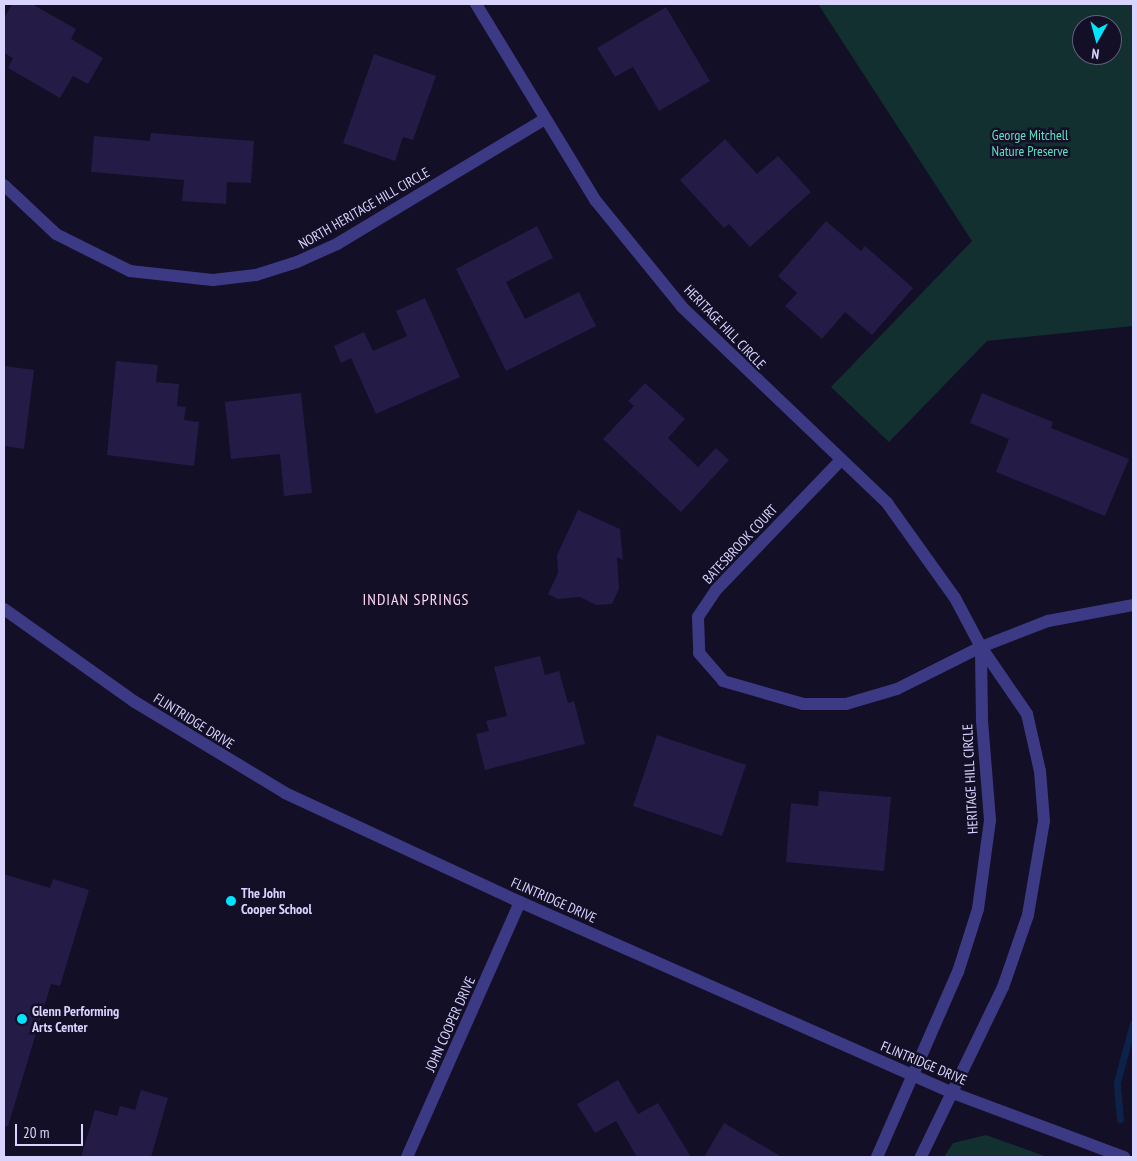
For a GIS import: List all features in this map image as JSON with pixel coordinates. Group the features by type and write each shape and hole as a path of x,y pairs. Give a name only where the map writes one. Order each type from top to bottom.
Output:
{"street":[{"name":"HERITAGE HILL CIRCLE","path":"476,4 543,120 596,201 682,307 840,461 887,503 914,538 955,598 980,647 1027,714 1040,771 1044,822 1028,915 1003,987 950,1092 921,1157"},
{"name":"NORTH HERITAGE HILL CIRCLE","path":"4,185 56,234 130,271 213,280 256,275 297,262 337,244 543,120"},
{"name":"BATESBROOK COURT","path":"840,461 716,590 698,617 699,653 722,681 803,704 846,704 897,689 980,647 1048,621 1133,605"},
{"name":"FLINTRIDGE DRIVE","path":"4,609 135,702 285,793 520,902 950,1092 1124,1157"},
{"name":"HERITAGE HILL CIRCLE","path":"877,1157 958,972 978,909 987,866 990,820 982,721 980,647"},
{"name":"JOHN COOPER DRIVE","path":"407,1157 520,902"}],"green space":[{"name":"George Mitchell Nature Preserve","path":"818,4 1133,4 1133,326 987,341 889,442 831,387 972,241"},
{"path":"986,1135 1047,1157 944,1157 953,1143"}],"building":[{"path":"12,4 32,4 76,29 71,39 103,58 88,84 73,76 60,98 8,68 13,58 4,53 4,18"},
{"path":"666,7 710,81 659,111 633,67 615,77 597,48"},
{"path":"374,54 436,76 413,140 403,137 395,161 343,143"},
{"path":"151,133 254,141 251,183 227,182 226,204 182,201 184,180 91,172 94,136 150,141"},
{"path":"725,139 757,174 778,156 811,192 750,247 729,224 724,228 680,180"},
{"path":"826,221 861,251 865,246 913,288 872,335 845,312 822,339 785,306 797,293 778,276"},
{"path":"537,226 553,258 506,282 525,319 579,292 596,326 506,371 456,269"},
{"path":"425,298 460,377 376,414 351,358 341,363 334,346 364,332 373,351 407,336 396,311"},
{"path":"116,361 158,365 156,382 179,384 177,406 186,407 184,420 199,422 194,466 107,455"},
{"path":"4,366 34,370 24,449 4,446"},
{"path":"645,383 685,419 668,438 698,467 716,448 729,460 681,512 603,439 634,406 628,401"},
{"path":"301,393 312,493 284,496 280,454 231,459 225,402"},
{"path":"982,393 1053,422 1051,428 1129,459 1105,516 996,472 1009,439 970,423"},
{"path":"578,510 620,529 623,560 617,557 619,589 612,604 596,605 580,597 558,599 548,594 558,573 557,555"},
{"path":"540,656 545,675 559,671 568,703 574,701 585,744 485,770 476,734 489,731 486,721 507,716 494,667"},
{"path":"657,735 746,765 722,836 633,806"},
{"path":"819,791 891,797 884,871 786,862 791,803 818,806"},
{"name":"Glenn Performing Arts Center","path":"4,874 50,888 53,879 89,890 60,986 51,984 8,1126 4,1126"},
{"path":"618,1080 638,1114 658,1103 691,1157 637,1157 616,1121 595,1133 577,1104"},
{"path":"141,1090 168,1098 151,1157 81,1157 95,1110 117,1116 120,1106 135,1110"},
{"path":"724,1123 782,1157 704,1157"}],"waterway":[{"path":"1120,1119 1117,1082 1133,1023"}],"place":[{"name":"The John Cooper School","path":"231,901"},
{"name":"Glenn Performing Arts Center","path":"22,1019"}],"district":[{"name":"INDIAN SPRINGS","path":"416,599"}]}
